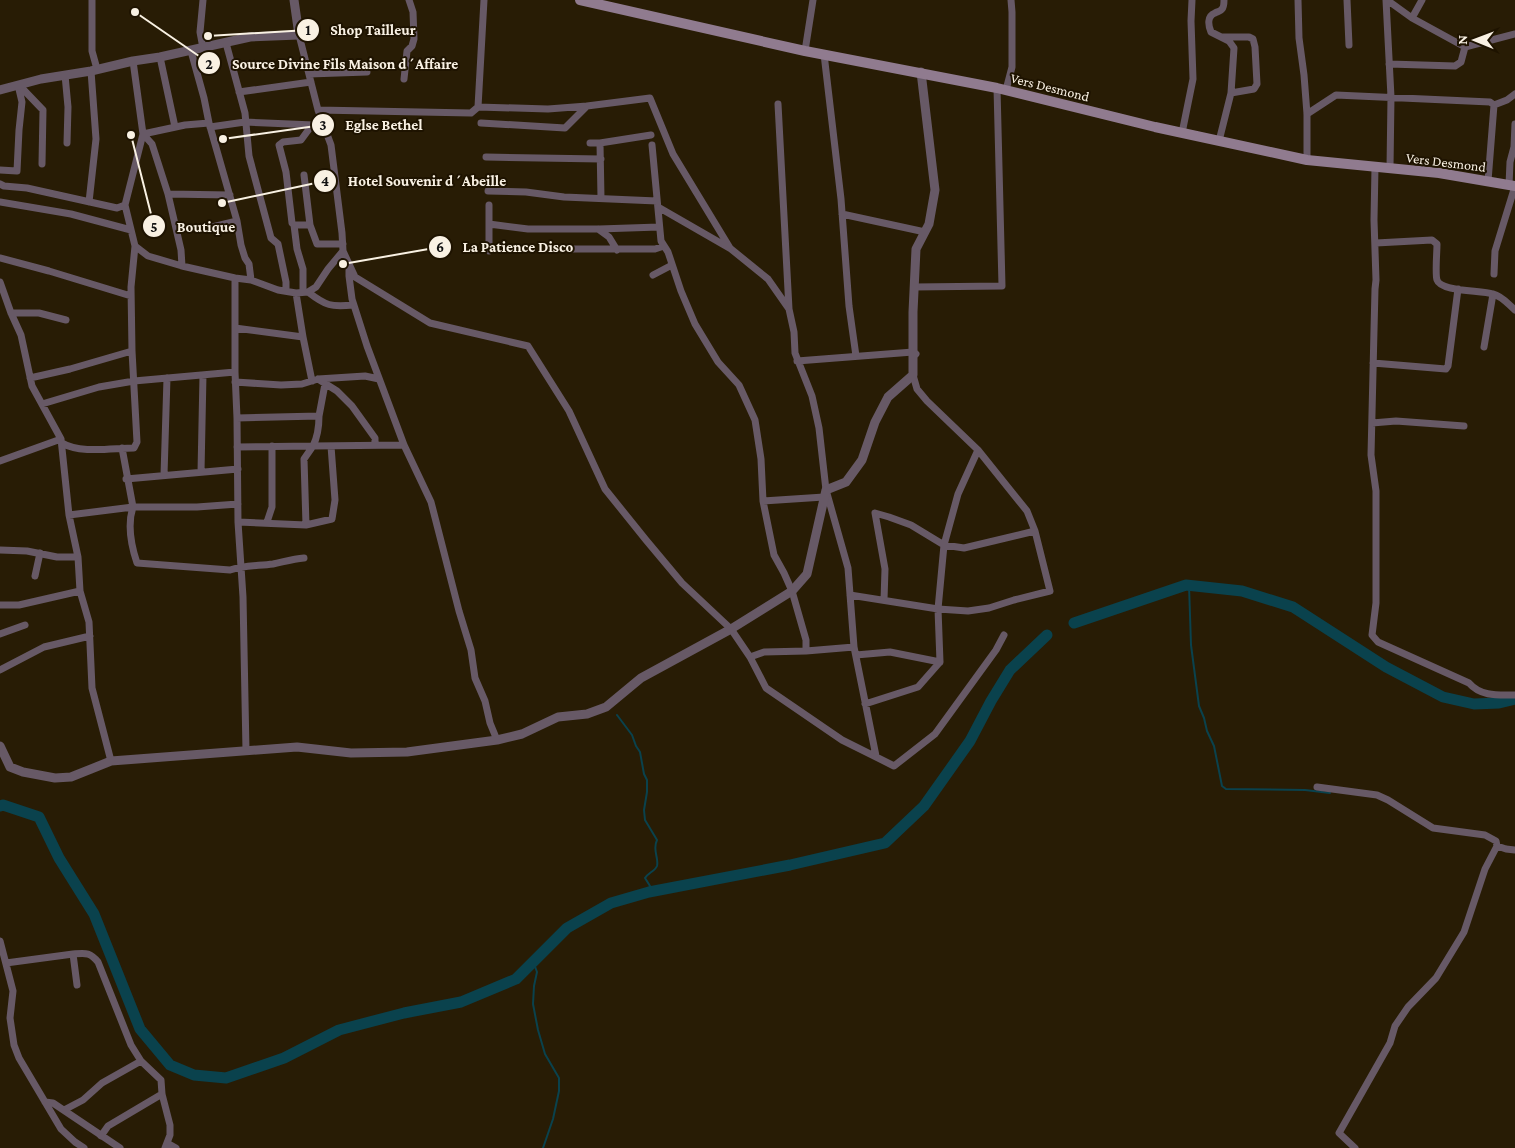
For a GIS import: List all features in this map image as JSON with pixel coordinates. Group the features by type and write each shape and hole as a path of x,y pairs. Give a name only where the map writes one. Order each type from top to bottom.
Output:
{"main road":[{"name":"Vers Desmond","path":"580,0 805,51 1002,89 1182,133 1308,160 1439,173 1513,186"}],"street":[{"path":"89,202 96,139 92,0"},
{"path":"203,0 200,32 203,48"},
{"path":"294,0 299,35 318,110 331,145 343,248 355,277 430,323 528,346 568,411 605,489 682,583 731,629 750,657 766,688 842,740 894,766 935,734 996,650 1004,635"},
{"path":"404,79 407,51 412,46 414,39 413,12 410,0"},
{"path":"478,107 484,0"},
{"path":"805,51 813,0"},
{"path":"914,287 1002,286 1002,89 1012,67 1011,0"},
{"path":"1182,133 1193,79 1192,0"},
{"path":"1224,0 1223,8 1213,13 1210,17 1209,22 1212,32 1223,37 1249,37 1253,39 1255,47 1257,84 1254,89 1231,93"},
{"path":"1298,0 1299,38 1307,114 1308,160"},
{"path":"1347,0 1349,45"},
{"path":"1386,0 1412,18 1465,47 1515,34"},
{"path":"1386,0 1391,97 1390,168"},
{"path":"1412,18 1422,0"},
{"path":"0,90 40,79 160,57 250,37 299,35"},
{"path":"1219,141 1231,93 1234,48 1223,37"},
{"path":"226,43 245,113 249,156 271,238 278,244 286,282 286,291"},
{"path":"1389,64 1455,66 1461,62 1465,47"},
{"path":"191,50 209,125 237,221 245,258 249,264 251,280"},
{"path":"824,54 842,214 849,306 856,356"},
{"path":"160,57 175,127"},
{"path":"0,282 11,312 22,334 32,386 62,441 69,448 80,450 134,448 137,442 132,351 132,296 135,246 125,205 143,134 133,61"},
{"path":"309,74 367,72"},
{"path":"850,595 938,609 968,611 990,608 1050,591 1035,531 1027,511 978,450 927,401 917,388 913,375 916,249 928,224 935,190 921,72"},
{"path":"65,75 68,107 67,143"},
{"path":"239,92 311,82"},
{"path":"18,84 44,110 42,164"},
{"path":"0,170 17,171 22,102 18,84"},
{"path":"1494,105 1507,100 1515,94"},
{"path":"1307,114 1336,95 1490,102 1494,105"},
{"path":"318,110 471,112 478,107 548,109 650,98 673,154 731,249"},
{"path":"778,104 789,309 794,332 795,353 812,396 819,428 825,494 848,568 854,647 876,756"},
{"path":"1488,181 1494,105"},
{"path":"481,124 565,128 586,106"},
{"path":"143,134 175,127 245,122 323,126"},
{"path":"1494,274 1495,251 1513,186 1510,162 1514,147 1515,124"},
{"path":"312,125 301,140 282,142 279,145 286,172 297,249 303,269 303,337 315,380"},
{"path":"143,134 152,144 168,194 181,250 182,266"},
{"path":"590,143 651,135"},
{"path":"600,143 601,198"},
{"path":"652,145 661,241 668,252 681,291 695,324 718,362 739,385 755,420 761,459 763,501 774,555 792,592 806,640 806,651"},
{"path":"486,157 601,159"},
{"path":"1375,167 1374,220 1376,243 1372,455 1376,491 1376,603 1372,635 1378,642 1469,683 1474,689 1495,696 1515,695"},
{"path":"304,174 310,225 316,244 343,248"},
{"path":"0,184 27,188 117,208 125,205"},
{"path":"488,191 526,192 564,197 601,198 657,204 731,249 768,278 789,309"},
{"path":"168,194 230,195"},
{"path":"0,202 70,214 131,230"},
{"path":"489,205 489,251"},
{"path":"842,214 925,232"},
{"path":"208,228 237,221"},
{"path":"489,224 528,229 660,227"},
{"path":"294,225 310,225"},
{"path":"598,229 609,237 617,250"},
{"path":"1376,243 1432,240 1437,244 1436,280 1440,285 1493,294 1503,298 1515,310"},
{"path":"135,246 148,256 182,266 251,280 268,287 302,292 334,307 354,305"},
{"path":"568,249 655,249 664,246"},
{"path":"302,292 316,287 343,248"},
{"path":"0,258 132,296"},
{"path":"349,264 354,305 379,380 404,445 431,502 471,650 475,678 485,701 490,723 497,740"},
{"path":"653,275 672,265"},
{"path":"235,278 238,522 243,597 246,751"},
{"path":"1373,362 1446,369 1448,366 1458,289"},
{"path":"1484,347 1493,294"},
{"path":"11,312 39,313 66,320"},
{"path":"235,328 303,337"},
{"path":"30,378 70,369 132,351"},
{"path":"797,361 915,353"},
{"path":"42,404 89,389 134,381 235,372"},
{"path":"201,472 203,375"},
{"path":"763,501 825,494 846,482 862,460 875,422 888,397 913,375"},
{"path":"235,382 281,385 365,376 379,380"},
{"path":"164,475 167,378"},
{"path":"315,380 337,391 352,406 375,438 375,445"},
{"path":"306,525 304,459 318,435 319,416 325,384"},
{"path":"237,418 319,416"},
{"path":"1372,423 1396,421 1464,426"},
{"path":"0,461 62,441"},
{"path":"62,441 70,515 78,557 80,591 89,622 92,688 111,761"},
{"path":"237,447 404,445"},
{"path":"267,522 272,507 272,446"},
{"path":"238,522 306,525 332,519 335,500 331,446"},
{"path":"122,448 132,507 130,519 132,549 137,563 230,570 241,566 272,564 304,558"},
{"path":"865,704 918,686 940,662 938,609 944,545 958,494 978,450"},
{"path":"126,479 238,469"},
{"path":"0,746 10,767 23,772 55,778 71,777 111,761 297,747 351,753 407,752 497,740 522,734 558,717 587,714 606,707 641,678 731,629 792,592 807,574 825,494"},
{"path":"70,515 132,507 197,507 238,504"},
{"path":"884,600 886,569 875,513 912,525 944,545 964,548 1035,531"},
{"path":"0,550 27,551 57,557 78,557"},
{"path":"35,576 40,553"},
{"path":"0,605 19,605 80,591"},
{"path":"0,634 25,625"},
{"path":"0,670 44,647 90,636"},
{"path":"750,657 764,652 854,647"},
{"path":"856,655 890,652 940,662"},
{"path":"1317,787 1377,795 1433,828 1485,835 1496,841 1497,846 1485,870 1464,932 1436,978 1408,1007 1395,1026 1390,1043 1339,1133 1355,1148"},
{"path":"1497,846 1506,850 1515,850"},
{"path":"0,941 12,991 10,1018 14,1045 19,1058 61,1129 80,1147"},
{"path":"6,963 84,953 92,955 98,962 131,1046 141,1061 161,1080 162,1094 170,1125 170,1135 166,1146 176,1148"},
{"path":"74,954 77,985"},
{"path":"64,1110 83,1100 102,1083 141,1061"},
{"path":"101,1136 108,1126 162,1094"},
{"path":"46,1102 53,1103 120,1148"}],"waterway":[{"path":"1074,623 1186,585 1242,591 1293,607 1386,667 1443,697 1474,704 1499,703 1515,699"},
{"path":"1189,585 1191,645 1199,706 1214,746 1222,786 1226,789 1305,790 1330,793"},
{"path":"0,806 3,805 39,817 59,858 94,914 140,1029 170,1065 194,1075 226,1078 284,1058 339,1030 404,1013 461,1002 516,979 567,928 611,903 649,892 790,865 885,843 924,806 970,741 1010,670 1047,635"},
{"path":"617,715 632,735 640,752 647,780 645,820 657,840 655,847 657,866 645,878 650,886 649,892"},
{"path":"533,961 537,972 533,1004 538,1030 545,1054 559,1078 559,1091 553,1119 543,1148"}],"place":[{"name":"Source Divine Fils Maison d´Affaire","path":"135,12"},
{"name":"Shop Tailleur","path":"208,36"},
{"name":"Boutique","path":"131,135"},
{"name":"Eglse Bethel","path":"223,139"},
{"name":"Hotel Souvenir d´Abeille","path":"222,203"},
{"name":"La Patience Disco","path":"343,264"}]}
